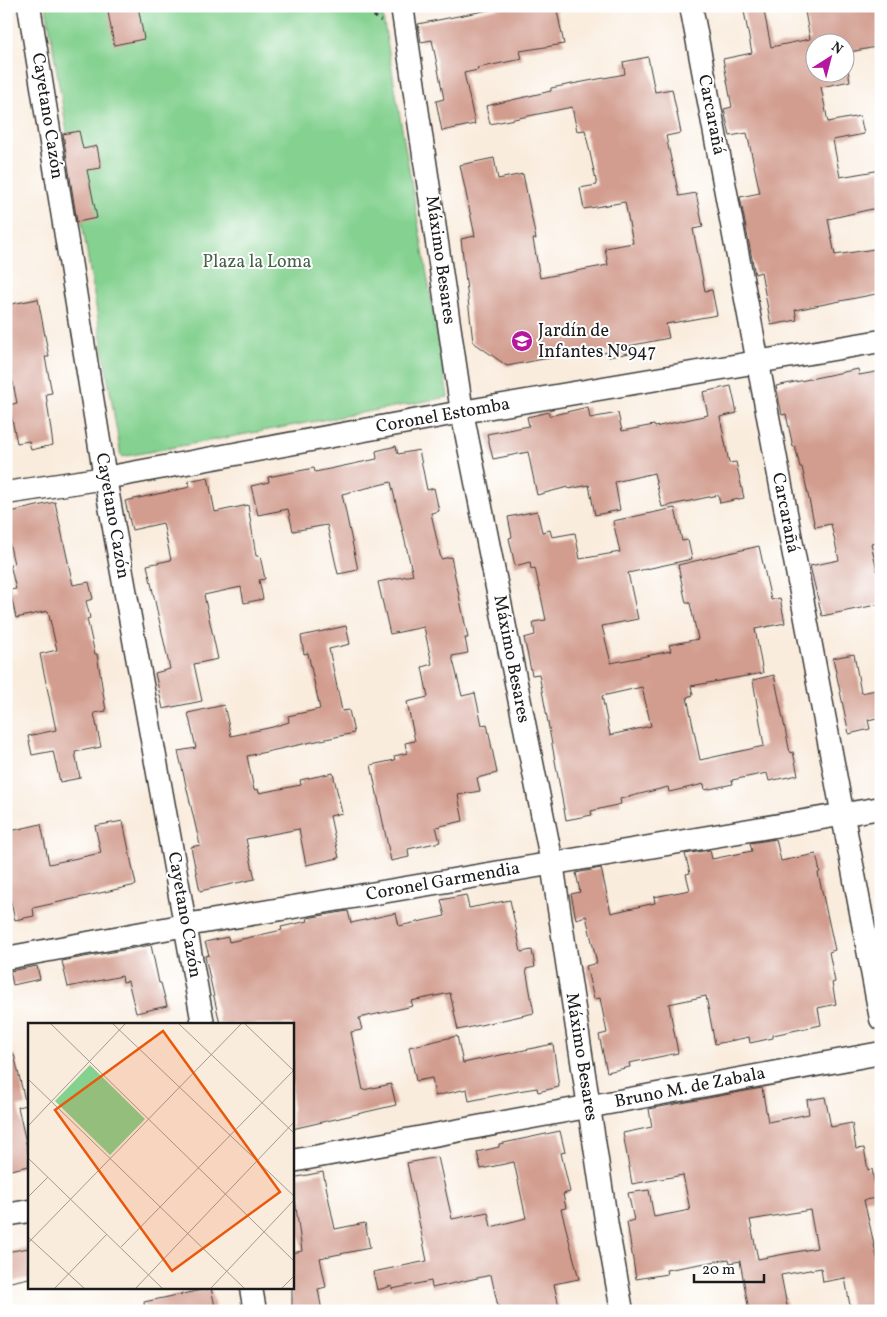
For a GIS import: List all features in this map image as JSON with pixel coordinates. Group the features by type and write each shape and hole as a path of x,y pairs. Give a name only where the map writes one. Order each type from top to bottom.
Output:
{"street":[{"name":"Cayetano Cazón","path":"29,6 105,478 204,1023"},
{"name":"Máximo Besares","path":"402,6 462,412 552,863 622,1311"},
{"name":"Carcarañá","path":"691,6 881,1019"},
{"name":"Coronel Estomba","path":"6,493 105,478 462,412 881,341"},
{"name":"Coronel Garmendia","path":"6,958 186,925 881,808"},
{"name":"Bruno M. de Zabala","path":"294,1161 881,1053"},
{"path":"6,1215 28,1211"},
{"path":"250,1290 255,1311"}],"green space":[{"name":"Plaza la Loma","path":"46,6 381,6 448,397 121,457"}],"building":[{"path":"107,6 138,6 144,39 114,45"},
{"path":"509,6 556,6 564,44 520,51 522,59 477,68 478,70 464,73 475,124 442,131 436,101 444,99 432,40 421,42 418,24"},
{"path":"743,6 763,6 771,47 804,40 804,82 845,82 821,87 828,122 860,116 864,134 833,140 840,177 881,170 881,207 828,219 835,255 881,248 881,293 795,310 797,320 771,325 761,272 755,274 740,197 760,193 747,133 730,136 724,109 732,107 723,59 752,53"},
{"path":"804,6 877,6 881,24 881,46 854,51 854,32 809,32"},
{"path":"648,57 655,92 672,89 681,133 666,136 679,196 696,193 703,227 693,229 705,291 712,290 717,315 666,324 669,338 628,346 629,353 609,357 608,352 581,357 580,352 507,366 473,342 461,239 475,236 460,165 494,158 498,179 523,174 536,239 533,239 540,278 608,265 605,248 633,243 625,202 584,209 580,188 597,185 585,130 577,131 572,107 490,124 486,106 551,91 551,88 625,74 623,62"},
{"path":"79,131 83,149 97,146 101,168 87,170 97,218 77,222 63,134"},
{"path":"38,299 49,357 45,357 52,393 46,394 53,445 31,450 29,441 17,443 9,405 17,403 6,348 6,305"},
{"path":"858,369 859,375 881,371 881,542 871,544 881,588 881,604 822,616 810,566 839,560 831,524 815,527 802,467 800,467 795,446 793,447 786,414 782,415 776,386"},
{"path":"731,386 737,413 720,417 729,463 736,462 744,498 720,503 718,495 662,507 654,473 615,482 620,510 595,515 589,485 569,489 568,487 537,495 528,452 493,459 487,434 529,426 527,417 549,412 549,416 588,407 590,418 618,413 622,431 654,425 655,427 708,415 703,392"},
{"path":"396,446 398,454 419,450 427,490 434,488 439,511 431,513 441,559 451,557 468,638 465,638 468,653 452,656 462,696 475,693 482,725 487,724 497,773 477,778 480,791 458,795 463,821 436,827 440,842 408,849 409,857 391,861 371,765 395,760 394,756 407,753 405,743 415,741 407,702 428,697 422,667 432,664 424,627 390,634 378,582 413,575 391,482 342,494 358,570 338,574 327,525 293,531 288,509 258,515 251,486 269,482 268,477 314,468 315,472 377,459 376,451"},
{"path":"208,477 215,512 248,505 256,556 260,556 265,579 259,580 263,599 244,603 241,587 204,595 218,659 194,664 202,701 163,709 155,673 170,669 147,565 171,560 163,523 132,530 125,501 190,487 188,481"},
{"path":"55,502 73,585 89,582 93,599 86,601 90,618 87,619 95,654 97,654 106,711 94,713 101,747 75,752 80,778 60,782 53,751 32,755 28,736 56,730 40,654 57,650 48,611 16,618 10,590 16,589 10,565 14,564 6,528 6,513"},
{"path":"675,508 682,541 688,540 692,559 628,573 638,619 602,626 611,663 671,651 669,645 698,639 690,603 686,603 678,565 759,546 771,600 780,598 785,623 755,629 763,673 691,686 693,695 687,697 700,760 764,746 753,680 774,675 790,753 793,752 798,775 769,781 767,773 732,780 733,784 705,790 704,784 669,792 668,787 620,799 621,804 591,811 592,815 566,820 539,674 532,675 524,638 535,635 533,622 546,620 535,568 531,569 530,562 515,566 509,538 512,537 508,517 537,511 542,532 550,530 552,537 575,533 580,559 620,552 613,521","holes":["642,687 651,726 610,735 602,696"]},
{"path":"346,626 350,644 329,649 342,711 349,710 354,733 247,756 254,790 258,789 259,793 301,785 300,780 333,773 342,813 330,816 339,858 306,865 299,829 246,839 255,879 200,891 191,847 200,845 178,751 196,748 188,713 224,705 231,736 273,727 289,722 288,716 320,709 308,653 304,654 301,636"},
{"path":"854,654 861,693 881,689 881,717 868,720 870,729 849,734 833,658"},
{"path":"123,821 136,885 33,908 34,916 15,920 6,881 6,832 41,824 49,864 101,853 95,826"},
{"path":"776,839 781,861 816,854 820,872 818,873 835,950 829,952 835,982 832,983 836,1004 818,1008 821,1025 773,1035 773,1038 750,1043 749,1037 715,1044 706,996 669,1004 678,1053 629,1063 630,1067 607,1072 599,1035 607,1033 600,998 594,999 586,966 597,963 586,916 576,919 571,894 580,892 576,873 601,868 611,913 655,903 654,897 690,890 686,874 690,873 685,854 710,850 712,859 752,851 750,843"},
{"path":"466,895 469,908 510,900 521,952 532,950 535,967 526,969 534,1013 458,1030 450,993 411,1001 413,1006 359,1018 362,1030 351,1032 363,1090 391,1084 396,1105 294,1129 294,1023 220,1023 205,956 209,955 205,942 228,937 229,942 282,930 281,927 308,921 307,918 348,911 351,923 396,913 399,926 445,916 441,900"},
{"path":"151,945 159,983 161,983 167,1006 136,1013 128,981 123,982 122,976 68,987 62,961"},
{"path":"37,966 40,979 13,985 10,971"},
{"path":"457,1036 463,1063 553,1044 559,1087 538,1092 537,1088 469,1101 467,1089 435,1096 432,1078 416,1081 409,1047"},
{"path":"6,1054 14,1054 26,1105 18,1107 28,1152 28,1166 6,1171"},
{"path":"762,1088 768,1122 809,1114 807,1100 825,1097 831,1127 852,1123 856,1149 864,1148 868,1170 872,1169 877,1198 864,1200 881,1275 881,1309 851,1311 845,1278 823,1282 821,1268 781,1275 788,1311 749,1311 740,1261 730,1263 729,1259 666,1270 667,1274 636,1279 627,1222 634,1220 628,1193 649,1190 654,1217 690,1210 683,1175 632,1184 623,1133 652,1127 649,1109","holes":["810,1210 817,1248 758,1259 750,1220"]},
{"path":"560,1131 565,1152 561,1153 570,1192 563,1194 566,1208 561,1209 579,1279 554,1284 560,1311 499,1311 491,1275 432,1288 431,1281 377,1290 373,1272 427,1261 407,1163 438,1157 452,1219 488,1212 491,1227 526,1218 514,1162 481,1169 477,1152 499,1147 499,1144"},
{"path":"323,1172 335,1229 365,1223 370,1248 320,1258 326,1287 318,1289 322,1311 292,1311 294,1253 302,1251 294,1193 294,1178"},
{"path":"28,1248 28,1278 6,1283 6,1252"},
{"path":"201,1290 211,1290 216,1311 145,1311 144,1302"}],"place":[{"name":"Jardín de Infantes Nº947","path":"522,341"}]}
